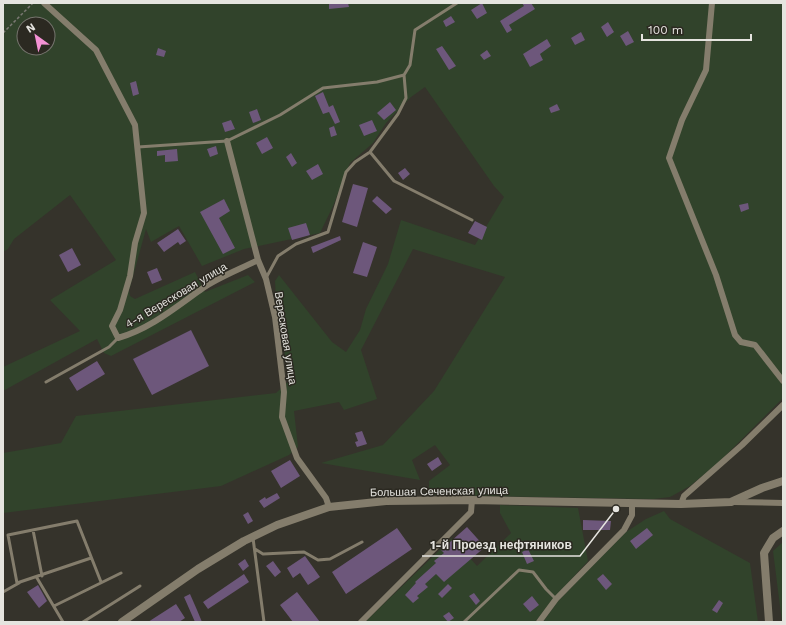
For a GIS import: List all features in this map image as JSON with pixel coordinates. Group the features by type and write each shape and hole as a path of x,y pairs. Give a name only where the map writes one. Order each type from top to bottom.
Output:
{"street":[{"name":"4-я Вересковая улица","path":"44,3 96,50 135,125 144,213 135,243 130,276 120,310 112,326 118,338 134,334 187,301 204,288 258,260"},
{"path":"712,3 706,70 682,120 669,158 716,275 735,336 741,342 755,345 783,381"},
{"name":"Вересковая улица","path":"227,141 258,260 266,279 275,317 284,392 282,417 298,458 326,498 329,507"},
{"path":"681,504 684,496 742,446 783,404"},
{"name":"Большая Сеченская улица","path":"122,622 198,569 253,536 277,525 329,507 386,501 472,500 681,504 731,502 762,488 783,481"},
{"path":"361,622 471,512 472,500"},
{"path":"731,502 783,503"},
{"path":"539,622 556,599 624,530 632,515 632,503"},
{"path":"769,622 764,553 773,538 783,531"}],"lane":[{"path":"266,279 278,256 296,244 328,232 346,172 355,162 370,152 398,114 406,98 404,75 410,65 415,30 457,3"},
{"path":"138,147 227,141 280,115 323,88 377,82 404,75"},
{"path":"370,152 394,181 472,220"},
{"path":"46,382 109,346 118,338"},
{"path":"20,582 17,583 8,535 77,521 101,582"},
{"path":"33,530 42,576"},
{"path":"253,536 264,622"},
{"path":"255,549 263,554 304,552 318,560 330,559 362,542"},
{"path":"3,592 20,582 37,578 91,558"},
{"path":"464,622 519,570 533,572 546,590 556,599"},
{"path":"54,606 122,573"},
{"path":"37,578 63,622"},
{"path":"83,622 140,586"}],"path":[{"path":"3,32 33,3"}],"green space":[{"path":"3,3 783,3 783,398 719,462 690,486 670,497 653,499 429,495 429,481 450,465 435,445 412,460 420,480 321,463 383,445 434,391 505,277 413,249 361,350 377,399 344,410 339,402 294,411 298,447 289,455 221,486 3,513 3,453 61,443 76,416 276,393 289,381 276,299 275,281 279,275 332,342 346,352 360,330 366,309 388,264 401,220 475,245 504,197 494,186 425,87 411,97 386,123 373,143 350,163 333,206 320,233 244,249 202,266 179,226 151,242 146,229 129,291 130,296 135,299 195,272 205,292 248,275 255,282 111,356 104,353 97,339 3,391 3,367 80,331 50,300 116,260 70,195 14,239 8,249 3,252"},
{"path":"500,505 578,508 588,561 553,599 535,622 365,622 452,538 477,566 511,533 500,513"},
{"path":"664,511 670,519 750,563 758,622 543,622 558,601 626,532 646,519"},
{"path":"783,542 783,622 782,622 773,551"}],"building":[{"path":"329,3 348,3 349,7 329,9"},
{"path":"482,3 487,13 477,19 471,10"},
{"path":"522,3 531,3 535,9 509,25 512,30 507,33 500,21 524,6"},
{"path":"451,16 455,22 446,27 443,21"},
{"path":"608,22 614,32 607,37 601,27"},
{"path":"628,31 634,42 626,46 620,36"},
{"path":"581,32 585,40 575,45 571,38"},
{"path":"547,39 551,46 540,54 543,60 530,67 523,54"},
{"path":"442,46 456,66 449,70 436,49"},
{"path":"158,48 166,51 164,57 156,55"},
{"path":"487,50 491,56 484,60 480,55"},
{"path":"136,81 139,94 133,96 130,83"},
{"path":"323,92 329,107 333,105 340,122 335,124 329,112 323,114 315,96"},
{"path":"390,102 396,110 384,120 377,113"},
{"path":"557,104 560,110 551,113 549,108"},
{"path":"257,109 261,120 253,123 249,112"},
{"path":"231,120 235,129 225,132 222,123"},
{"path":"372,120 377,131 364,136 359,125"},
{"path":"334,126 337,135 331,137 329,128"},
{"path":"267,137 273,148 262,154 256,143"},
{"path":"216,146 218,154 210,157 207,149"},
{"path":"177,149 178,161 165,162 165,155 157,156 157,151"},
{"path":"291,153 297,163 292,167 286,157"},
{"path":"318,164 323,174 312,180 306,171"},
{"path":"405,168 410,174 403,180 398,173"},
{"path":"353,184 368,188 357,227 342,222"},
{"path":"377,196 392,209 386,214 372,201"},
{"path":"224,199 230,211 219,218 235,248 223,254 200,212"},
{"path":"748,203 749,209 741,212 739,205"},
{"path":"475,221 487,227 482,240 468,233"},
{"path":"306,223 310,235 292,240 288,228"},
{"path":"178,229 186,241 180,245 178,242 164,252 157,243"},
{"path":"340,236 341,240 313,253 311,247"},
{"path":"363,242 377,247 367,277 353,273"},
{"path":"72,248 81,265 68,272 59,255"},
{"path":"157,268 162,280 152,284 147,272"},
{"path":"191,330 209,366 152,395 133,359"},
{"path":"97,361 105,374 77,391 69,378"},
{"path":"362,431 367,444 357,447 355,442 358,441 355,433"},
{"path":"438,457 442,464 432,471 427,464"},
{"path":"290,460 300,476 281,488 271,471"},
{"path":"277,493 280,498 264,508 259,501 265,497 266,499"},
{"path":"248,512 253,521 248,524 243,515"},
{"path":"583,520 611,521 610,530 583,530"},
{"path":"467,527 485,547 444,582 436,574 425,584 428,587 417,596 419,598 413,603 405,595 416,583 415,582 436,563 434,561 444,553 441,550"},
{"path":"397,528 412,549 346,594 332,572"},
{"path":"647,528 653,535 636,549 630,541"},
{"path":"528,549 534,561 527,564 522,552"},
{"path":"305,556 320,577 308,585 300,573 293,578 287,568"},
{"path":"245,559 249,566 243,571 238,564"},
{"path":"273,561 281,572 275,577 266,566"},
{"path":"244,574 249,582 208,609 203,602"},
{"path":"603,574 612,584 606,590 597,579"},
{"path":"448,584 452,588 442,598 438,594"},
{"path":"38,585 47,601 39,608 27,592"},
{"path":"297,592 320,622 293,622 280,605"},
{"path":"474,593 480,601 476,605 469,596"},
{"path":"190,594 202,622 195,622 184,597"},
{"path":"532,596 539,605 530,612 523,604"},
{"path":"719,600 723,603 717,613 712,610"},
{"path":"176,604 185,618 179,622 148,622"},
{"path":"449,612 454,618 448,622 443,616"}],"place":[{"name":"1-й Проезд нефтяников","path":"616,509"}]}
